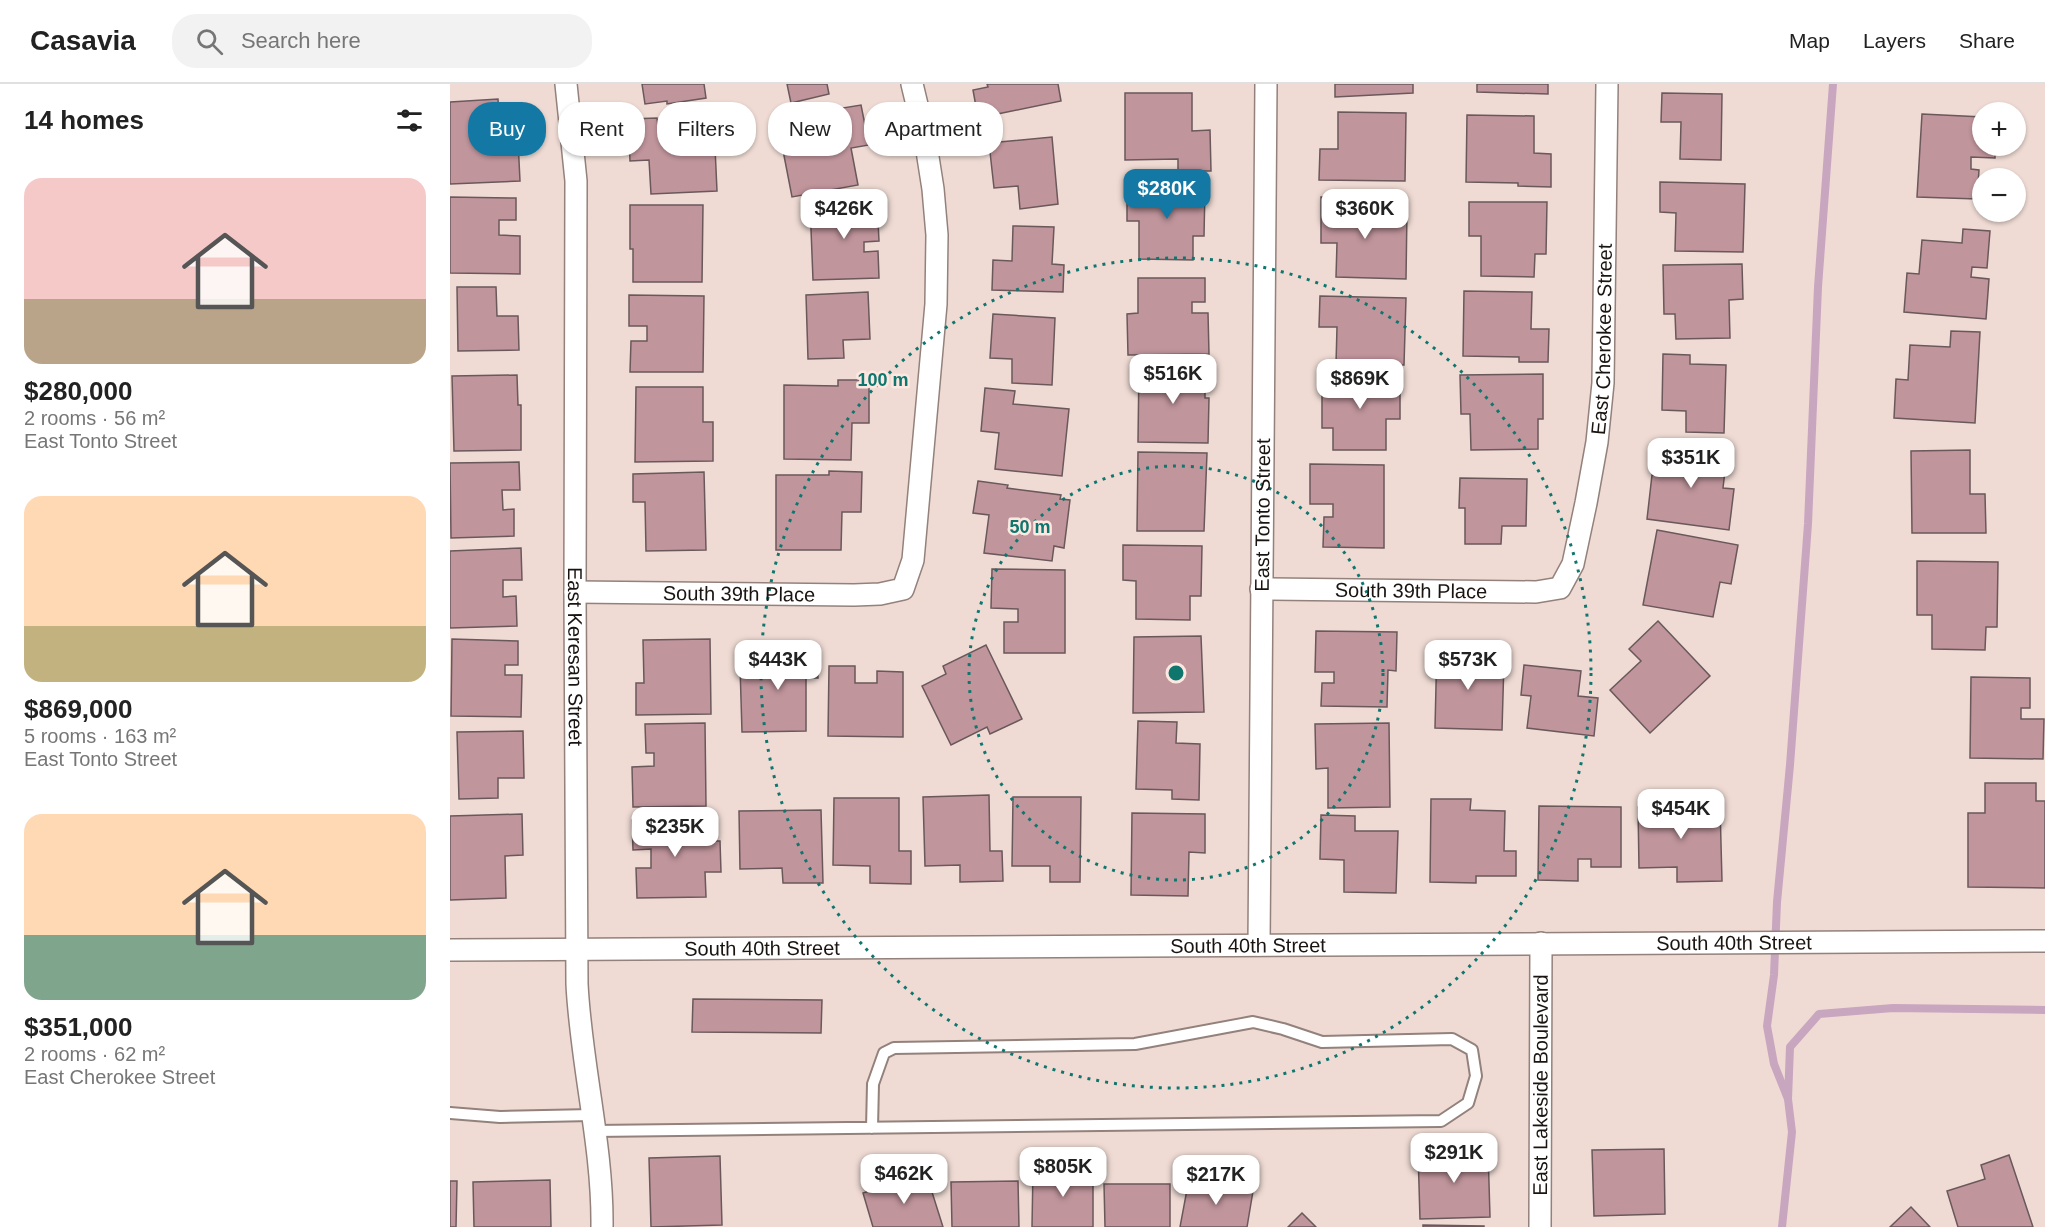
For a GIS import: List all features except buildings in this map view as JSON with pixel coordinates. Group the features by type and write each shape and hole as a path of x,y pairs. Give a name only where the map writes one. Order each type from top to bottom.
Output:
{"street":[{"name":"East Keresan Street","path":"566,84 576,181 575,592 579,1023 602,1191 602,1227"},
{"name":"South 39th Place","path":"575,592 862,595 903,589 913,560 936,304 937,235 933,189 925,138 912,84"},
{"name":"East Tonto Street","path":"1259,945 1266,84"},
{"name":"East Cherokee Street","path":"1560,588 1573,564 1586,503 1597,442 1603,383 1607,84"},
{"name":"South 39th Place","path":"1261,589 1536,592 1560,588"},
{"name":"South 40th Street","path":"450,950 2045,941"},
{"name":"East Lakeside Boulevard","path":"1540,1227 1541,943"}],"lane":[{"path":"450,1113 593,1123 872,1128 1442,1121 1468,1103 1476,1076 1472,1050 1452,1039 1322,1042 1253,1022 1135,1044 894,1048 884,1053 873,1084 872,1128"}],"waterway":[{"path":"1788,1099 1774,1064 1767,1026 1774,975 1777,902 1808,524 1818,287 1833,84"},
{"path":"1782,1227 1792,1132 1788,1099 1790,1047 1819,1014 1893,1008 2045,1010"}]}
